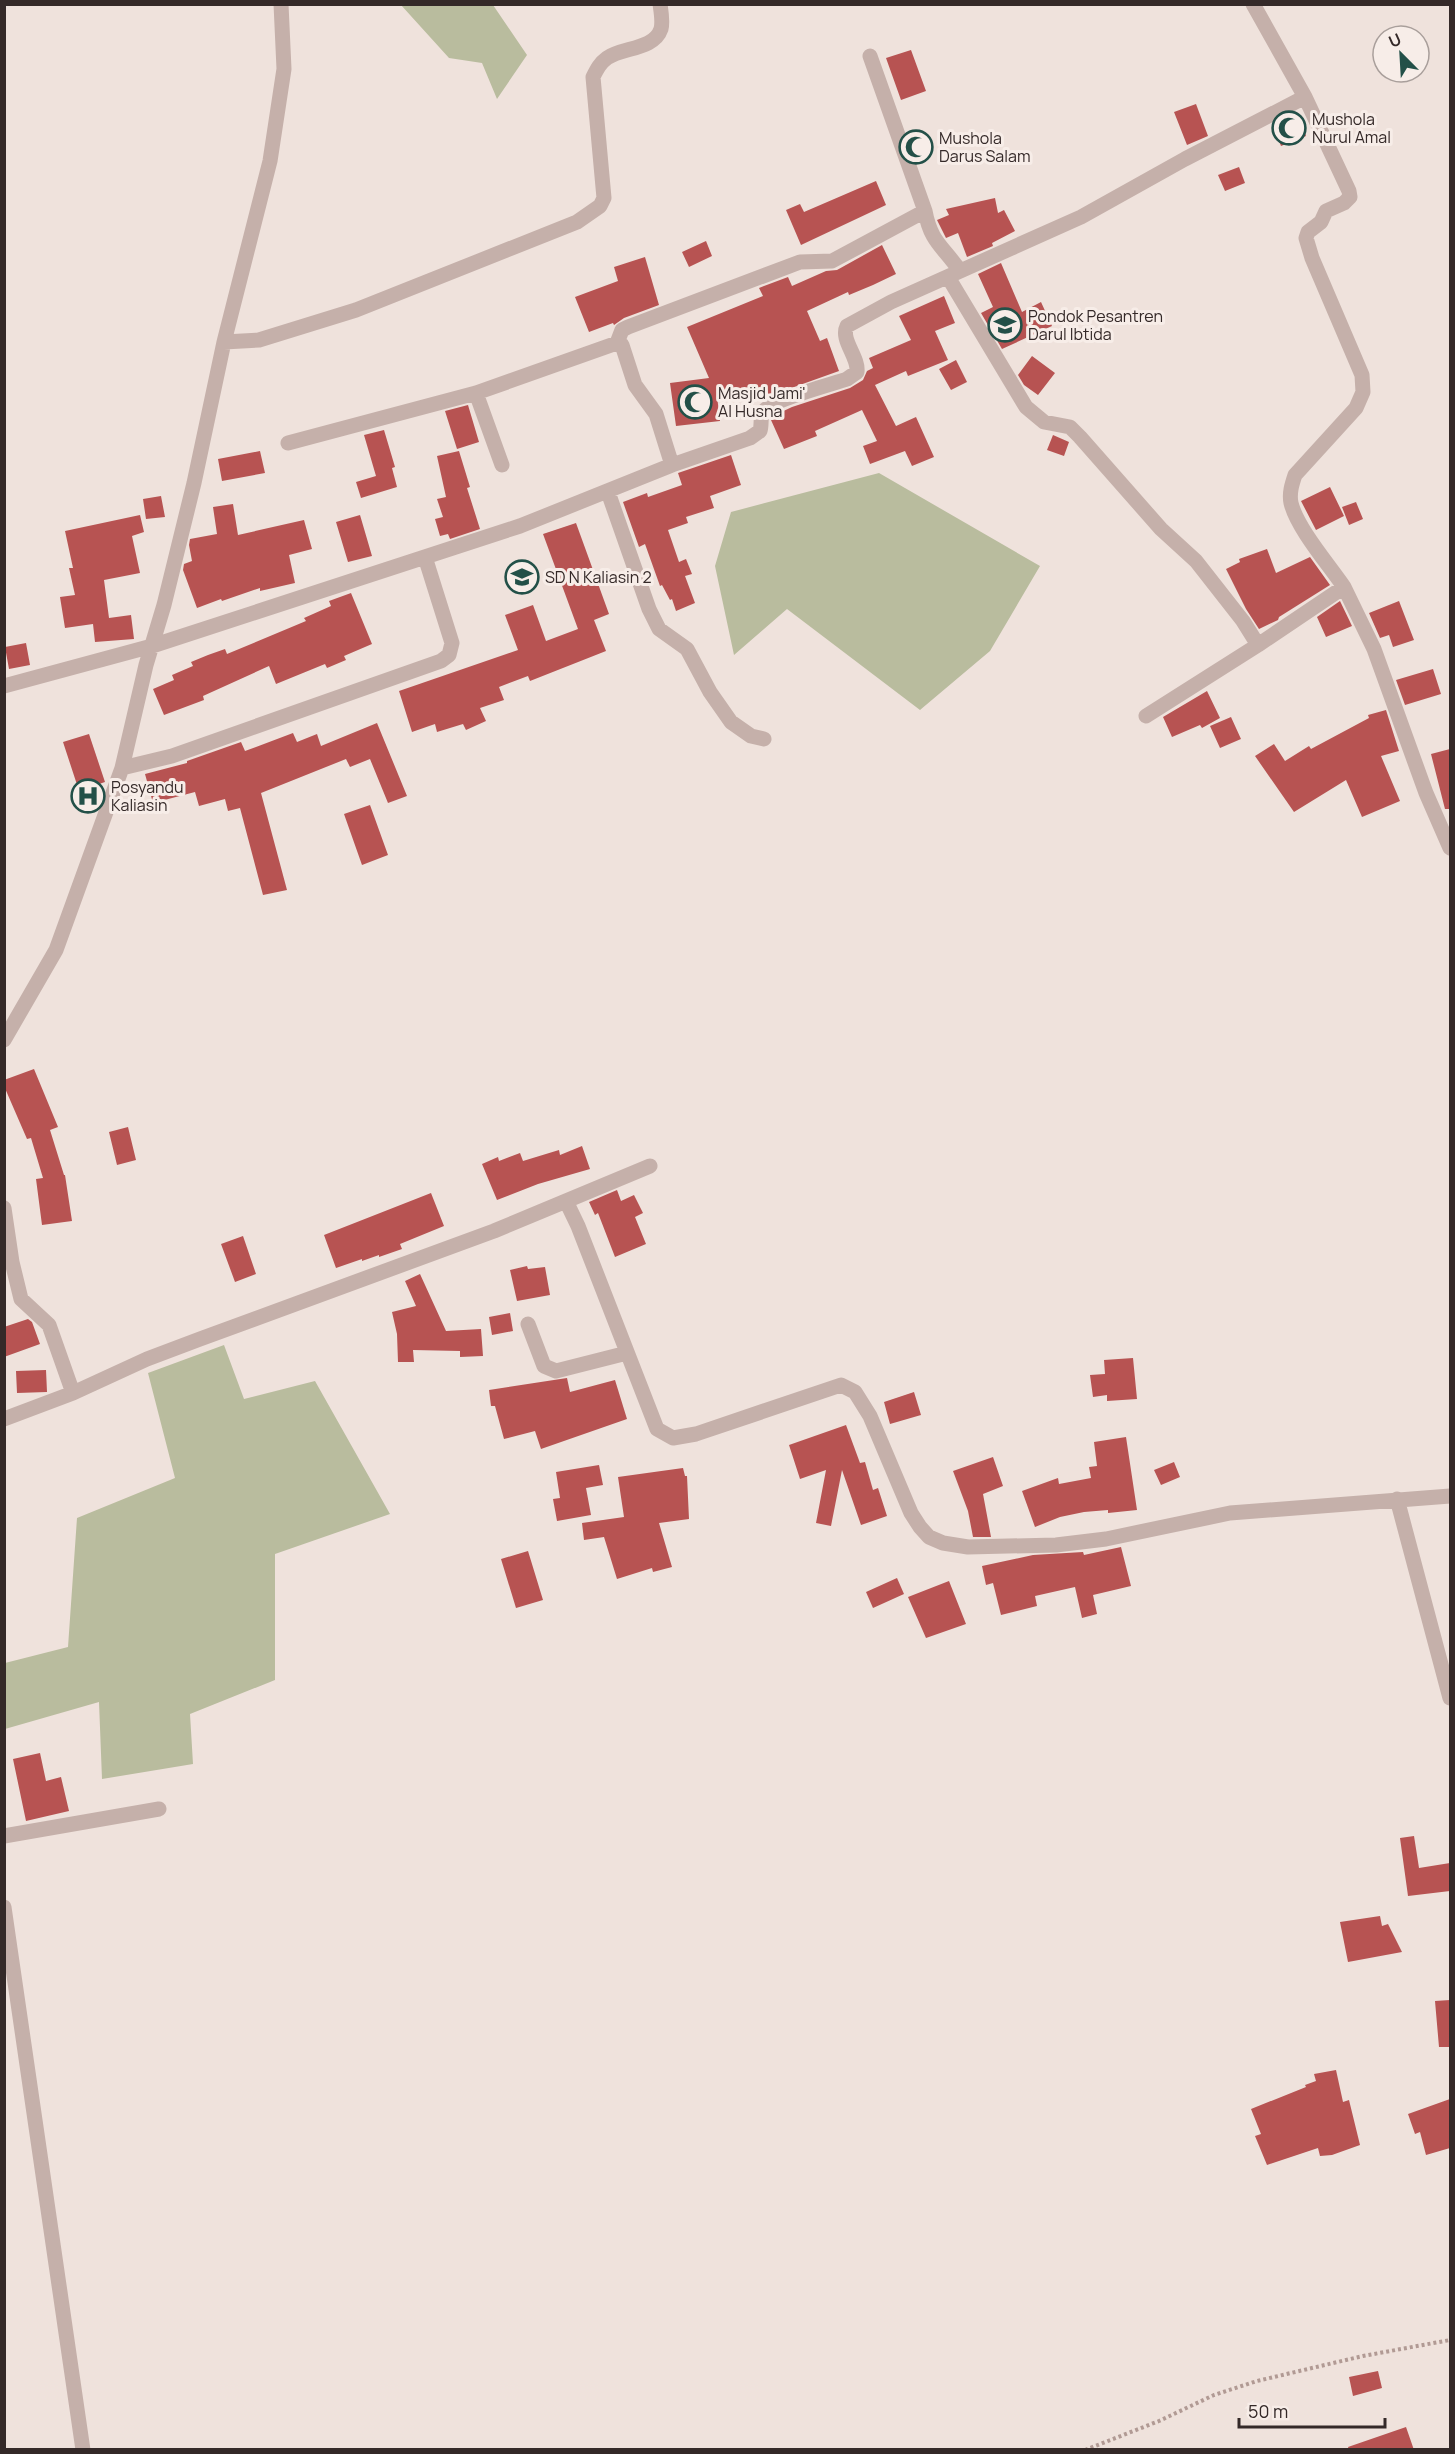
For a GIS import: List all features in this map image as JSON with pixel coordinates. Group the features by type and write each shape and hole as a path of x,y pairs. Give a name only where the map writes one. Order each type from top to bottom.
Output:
{"street":[{"path":"4,1040 56,950 122,768 194,483 224,342 270,161 284,69 281,4"},
{"path":"224,342 259,340 356,310 577,222 600,207 604,198 593,77 598,65 609,56 642,45 655,37 661,28 660,4"},
{"path":"1253,4 1305,97 1350,197 1344,203 1326,210 1321,222 1308,232 1306,238 1316,268 1357,361 1362,375 1363,392 1356,408 1295,475 1291,488 1291,501 1301,526 1344,587 1374,649 1426,793 1450,848"},
{"path":"870,56 932,236 948,253 954,274 1026,407 1044,422 1070,427 1080,436 1161,529 1196,561 1258,645"},
{"path":"4,686 152,646 520,526 672,465 750,438 760,431 762,414 765,409 777,402 847,379 857,372 858,366 845,335 847,326 891,302 1081,218 1195,154 1305,97"},
{"path":"617,343 622,330 628,327 800,262 832,261 925,211"},
{"path":"288,443 476,393 617,343 622,345 635,385 656,414 672,465"},
{"path":"476,393 502,465"},
{"path":"608,492 649,609 659,629 687,649 710,692 731,722 751,736 764,739"},
{"path":"122,768 172,756 441,661 449,655 452,643 425,557"},
{"path":"1146,716 1344,587"},
{"path":"4,1419 73,1393 200,1339 482,1235 650,1166"},
{"path":"566,1201 578,1226 657,1429 673,1438 696,1434 841,1385 855,1392 870,1416 911,1513 929,1537 943,1544 968,1547 1056,1545 1106,1539 1230,1513 1450,1496"},
{"path":"4,1209 12,1262 21,1299 49,1325 73,1393"},
{"path":"528,1324 544,1366 556,1371 627,1353"},
{"path":"1397,1499 1450,1698"},
{"path":"4,1836 159,1809"},
{"path":"4,1908 83,2450"}],"path":[{"path":"1085,2450 1159,2421 1214,2395 1257,2381 1363,2356 1450,2340"}],"green space":[{"path":"401,5 493,5 527,55 497,99 482,63 449,58"},
{"path":"879,473 1040,566 990,651 920,710 787,609 734,655 715,566 731,512"},
{"path":"224,1345 244,1399 315,1381 390,1514 275,1554 275,1680 190,1714 193,1764 102,1779 99,1702 5,1729 5,1663 68,1647 77,1518 175,1478 148,1373"}],"building":[{"path":"911,50 926,91 901,100 886,58"},
{"path":"1196,104 1208,136 1187,145 1174,112"},
{"name":"Mushola Nurul Amal","path":"1297,112 1306,136 1281,146 1273,125"},
{"name":"Mushola Darus Salam","path":"922,132 931,154 917,160 909,137"},
{"path":"1239,167 1245,183 1225,191 1218,175"},
{"path":"876,181 886,205 801,245 786,210 800,204 804,212"},
{"path":"995,198 998,213 1004,210 1015,231 992,243 993,246 967,257 958,233 946,238 937,220 949,215 946,209"},
{"path":"706,241 712,256 689,267 682,252"},
{"path":"882,245 896,274 849,295 848,292 807,311 820,341 827,338 839,371 769,396 766,386 717,396 720,421 676,426 670,383 709,378 687,327 763,296 759,288 788,277 792,286 826,271 837,270"},
{"path":"645,257 659,305 624,318 614,325 613,323 589,332 575,297 618,281 614,267"},
{"path":"1001,263 1022,312 1041,302 1052,326 1002,349 981,313 993,307 978,274"},
{"path":"944,296 955,323 935,331 948,360 908,376 906,371 875,385 896,426 916,417 934,457 912,466 905,451 870,464 863,446 877,441 862,410 815,431 817,436 784,449 771,420 773,416 792,407 850,388 863,380 867,371 873,368 869,358 911,340 899,316"},
{"path":"1032,356 1055,373 1038,395 1024,385 1018,375"},
{"path":"956,360 967,382 951,390 939,369"},
{"path":"468,405 479,442 457,449 445,411"},
{"path":"384,430 395,467 392,468 397,487 361,498 356,482 376,476 364,435"},
{"path":"1053,435 1069,442 1064,456 1047,450"},
{"path":"260,451 265,473 222,481 218,459"},
{"path":"459,451 470,487 467,488 480,529 450,539 448,534 440,536 435,519 443,517 437,499 446,497 437,456"},
{"path":"731,455 741,485 710,496 714,508 686,517 688,523 668,530 679,562 686,559 692,574 685,576 695,603 676,611 672,599 670,600 662,585 660,586 645,544 639,547 623,502 647,493 648,497 682,485 678,473"},
{"path":"1330,487 1344,516 1316,530 1301,501"},
{"path":"161,496 165,517 146,519 143,499"},
{"path":"1356,502 1363,519 1349,525 1342,507"},
{"path":"233,504 238,535 304,520 312,549 289,555 295,583 260,591 260,588 197,608 183,570 184,564 192,561 190,539 217,534 213,507"},
{"path":"140,515 144,532 132,536 140,573 104,580 109,618 131,615 134,639 95,642 93,624 65,628 60,597 75,595 69,568 73,568 65,531"},
{"path":"360,515 372,556 348,562 336,522"},
{"path":"576,523 609,614 594,620 606,651 530,681 528,676 499,687 504,700 480,708 486,721 466,730 463,724 437,732 435,724 412,732 399,691 518,650 505,615 533,605 546,641 578,629 543,534"},
{"path":"1267,549 1276,573 1310,557 1330,585 1279,617 1278,620 1259,629 1226,569 1240,562 1239,559"},
{"path":"351,593 372,644 344,656 346,660 327,668 325,664 276,684 269,666 203,696 204,700 164,715 153,689 174,680 172,675 193,666 191,662 225,649 227,654 306,621 304,618 331,606 329,601"},
{"path":"1340,601 1352,626 1326,637 1317,617"},
{"path":"1399,601 1414,640 1393,647 1389,635 1380,638 1369,613"},
{"path":"26,643 30,665 9,669 5,647"},
{"path":"1433,669 1441,694 1405,705 1396,680"},
{"path":"1207,691 1220,718 1202,728 1200,725 1172,737 1163,717"},
{"path":"1386,710 1399,751 1381,756 1400,801 1362,817 1346,780 1294,812 1255,756 1274,744 1285,761 1309,746 1311,749 1369,718 1368,715"},
{"path":"1231,717 1241,739 1220,748 1210,726"},
{"path":"377,723 407,796 388,803 370,759 350,767 346,759 261,793 287,890 263,895 240,808 228,811 225,799 199,806 195,792 153,803 145,774 187,763 187,761 241,742 245,751 293,733 297,742 317,734 321,746"},
{"path":"89,734 105,782 96,785 100,798 83,803 63,742"},
{"path":"1450,749 1450,809 1445,809 1431,754"},
{"path":"370,805 388,855 362,865 344,814"},
{"path":"34,1069 58,1127 50,1130 65,1175 72,1221 42,1225 36,1179 43,1178 31,1138 27,1139 4,1086 4,1080"},
{"path":"128,1127 136,1160 117,1165 109,1132"},
{"path":"582,1146 590,1169 538,1184 497,1200 482,1164 498,1157 499,1161 520,1153 523,1161 559,1150 560,1155"},
{"path":"617,1190 621,1201 634,1195 643,1213 635,1217 646,1244 615,1257 598,1213 595,1215 589,1202"},
{"path":"431,1193 444,1226 400,1244 402,1249 336,1268 324,1235"},
{"path":"243,1236 256,1274 235,1282 221,1244"},
{"path":"527,1266 528,1269 545,1267 550,1295 517,1301 510,1270"},
{"path":"420,1274 446,1331 481,1329 483,1356 460,1357 460,1351 413,1350 414,1362 398,1362 397,1334 392,1312 416,1306 405,1281"},
{"path":"510,1313 513,1331 492,1335 489,1317"},
{"path":"28,1319 32,1322 40,1344 4,1357 4,1327"},
{"path":"1133,1358 1137,1399 1107,1401 1107,1395 1093,1397 1090,1375 1105,1374 1104,1360"},
{"path":"46,1370 47,1392 17,1393 16,1371"},
{"path":"567,1378 570,1392 615,1380 627,1419 541,1449 535,1431 504,1439 495,1406 491,1406 489,1390"},
{"path":"914,1392 921,1415 890,1424 884,1402"},
{"path":"846,1425 860,1463 865,1462 873,1490 878,1488 887,1516 861,1525 842,1470 831,1526 816,1523 826,1470 800,1479 789,1445"},
{"path":"1126,1437 1137,1510 1108,1513 1108,1510 1084,1512 1060,1517 1035,1527 1022,1491 1058,1478 1059,1484 1091,1478 1089,1467 1097,1466 1094,1442"},
{"path":"993,1457 1003,1486 983,1494 991,1537 973,1537 968,1511 953,1471"},
{"path":"1174,1462 1180,1477 1161,1485 1154,1470"},
{"path":"599,1465 603,1485 586,1488 591,1515 557,1521 553,1499 560,1498 556,1472"},
{"path":"683,1468 687,1476 689,1519 659,1523 672,1567 653,1572 652,1568 617,1579 604,1537 584,1540 582,1523 624,1517 618,1477"},
{"path":"1121,1547 1131,1586 1093,1595 1097,1614 1082,1618 1075,1587 1035,1596 1037,1606 1001,1615 993,1583 986,1585 982,1566 1033,1555 1083,1552 1084,1555"},
{"path":"528,1551 543,1600 516,1608 501,1559"},
{"path":"897,1578 904,1594 873,1608 866,1592"},
{"path":"949,1581 966,1624 926,1638 908,1597"},
{"path":"40,1753 46,1781 61,1777 69,1811 26,1821 13,1759"},
{"path":"1414,1836 1419,1868 1450,1863 1450,1891 1408,1896 1400,1838"},
{"path":"1380,1916 1382,1926 1388,1924 1402,1952 1348,1962 1340,1922"},
{"path":"1450,2000 1450,2047 1439,2047 1435,2001"},
{"path":"1336,2070 1343,2102 1349,2100 1360,2145 1332,2155 1320,2156 1318,2148 1267,2165 1255,2136 1261,2134 1251,2109 1306,2087 1305,2085 1316,2081 1314,2074"},
{"path":"1450,2099 1450,2148 1426,2155 1420,2132 1415,2134 1408,2114"},
{"path":"1378,2371 1382,2388 1353,2396 1349,2377"},
{"path":"1406,2427 1414,2450 1349,2450 1348,2447"}],"place":[{"name":"Mushola Nurul Amal","path":"1289,128"},
{"name":"Mushola Darus Salam","path":"916,147"},
{"name":"Pondok Pesantren Darul Ibtida","path":"1005,325"},
{"name":"Masjid Jami' Al Husna","path":"695,402"},
{"name":"SD N Kaliasin 2","path":"522,577"},
{"name":"Posyandu Kaliasin","path":"88,796"}]}
